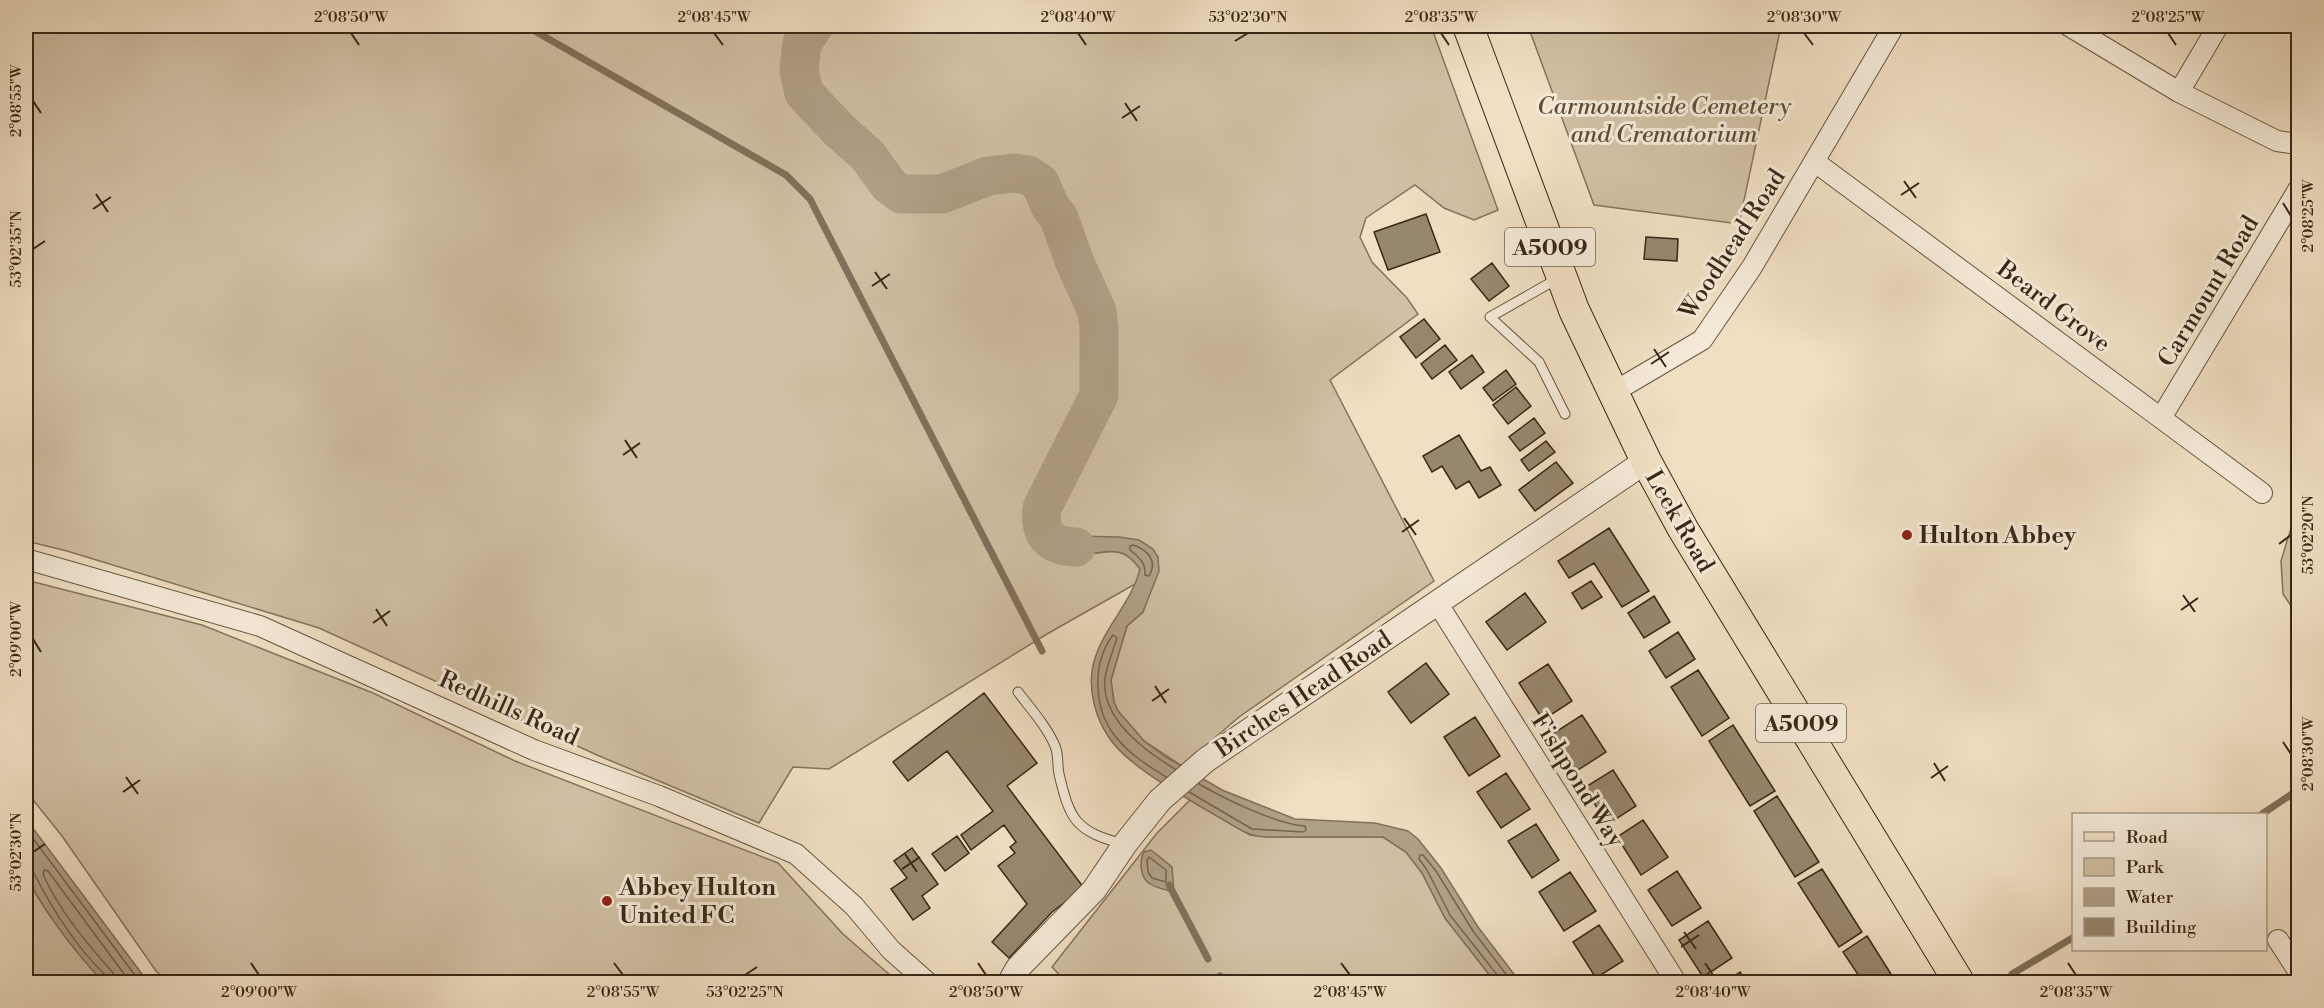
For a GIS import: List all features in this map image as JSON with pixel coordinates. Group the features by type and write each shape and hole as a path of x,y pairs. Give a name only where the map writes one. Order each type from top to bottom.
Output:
{"main road":[{"name":"Leek Road","path":"1468,26 1574,310 1646,461 1683,530 1959,982"}],"street":[{"name":"Woodhead Road","path":"1612,393 1702,340 1752,267 1894,26"},
{"path":"2069,26 2179,92 2277,141 2298,144"},
{"path":"2179,92 2218,26"},
{"name":"Beard Grove","path":"1815,162 2262,493"},
{"name":"Carmount Road","path":"2161,418 2298,190"},
{"name":"Birches Head Road","path":"1010,982 1018,968 1094,890 1125,844 1160,800 1206,760 1646,461"},
{"name":"Redhills Road","path":"26,560 260,626 534,750 659,796 796,854 854,906 891,950 927,982"},
{"name":"Fishpond Way","path":"1438,604 1676,982"},
{"path":"2278,940 2298,971"}],"lane":[{"path":"1561,277 1490,317 1539,362 1565,414"},
{"path":"1018,692 1036,714 1056,748 1059,773 1072,818 1083,829 1097,836 1125,844"}],"green space":[{"path":"26,26 1431,26 1498,210 1474,220 1444,208 1415,185 1366,218 1360,237 1372,262 1407,298 1418,314 1330,380 1434,581 1239,717 1182,766 1144,741 1118,711 1114,702 1111,680 1127,626 1143,612 1158,557 1090,537 1059,533 1051,525 1051,513 1028,522 1030,532 1041,545 1067,554 1110,551 1122,553 1140,569 1137,583 1047,634 829,769 793,767 759,823 597,755 319,628 67,551 26,541"},
{"name":"Carmountside Cemetery and Crematorium","path":"1528,26 1781,26 1739,224 1594,205"},
{"path":"2298,505 2298,616 2283,594 2281,561"},
{"path":"26,580 202,625 373,693 515,761 778,863 843,934 898,982 168,982 156,971 62,836 26,791"},
{"path":"1190,800 1250,835 1383,837 1406,852 1422,873 1445,918 1495,982 1066,982 1052,967 1157,833"},
{"path":"26,871 37,896 51,917 104,982 26,981"}],"water":[{"path":"1051,512 1051,525 1060,533 1139,540 1153,549 1158,557 1159,571 1143,612 1127,626 1111,680 1114,702 1118,711 1144,741 1166,757 1222,790 1295,819 1375,823 1408,831 1418,839 1441,868 1478,927 1520,982 1495,982 1445,918 1422,873 1406,852 1383,837 1252,835 1160,782 1117,748 1104,729 1097,713 1092,688 1092,671 1095,657 1107,631 1130,595 1140,569 1125,554 1118,552 1067,554 1040,545 1030,532 1028,522"},
{"path":"26,819 148,982 104,982 59,929 30,882 26,870 24,851"},
{"path":"1151,850 1172,867 1174,892 1158,888 1144,878 1141,869 1142,856 1144,852"}],"building":[{"path":"1426,214 1440,252 1388,270 1374,232"},
{"path":"1646,237 1678,239 1677,261 1644,259"},
{"path":"1492,263 1509,286 1489,301 1471,279"},
{"path":"1424,319 1440,339 1416,358 1400,337"},
{"path":"1445,345 1457,360 1432,379 1421,364"},
{"path":"1472,355 1484,372 1461,389 1449,372"},
{"path":"1506,370 1516,384 1493,401 1483,388"},
{"path":"1516,387 1531,406 1508,424 1493,405"},
{"path":"1534,418 1545,433 1520,451 1509,437"},
{"path":"1459,435 1481,471 1490,467 1501,485 1479,498 1469,481 1456,489 1442,466 1432,472 1423,456"},
{"path":"1546,441 1555,452 1529,471 1521,460"},
{"path":"1556,462 1573,483 1535,511 1519,490"},
{"path":"1609,528 1649,591 1622,607 1594,563 1569,578 1558,561"},
{"path":"1591,581 1602,597 1582,609 1572,593"},
{"path":"1525,593 1546,622 1507,650 1486,622"},
{"path":"1654,596 1670,622 1644,638 1628,613"},
{"path":"1678,632 1695,659 1666,678 1649,651"},
{"path":"1426,663 1449,694 1411,723 1388,692"},
{"path":"1548,664 1572,701 1543,720 1519,683"},
{"path":"1698,670 1729,718 1702,736 1671,687"},
{"path":"984,693 1037,763 1007,786 1084,888 1052,912 1009,958 992,942 1027,904 998,866 1015,853 1010,847 1016,842 1004,825 971,850 961,835 993,811 947,751 908,781 893,762"},
{"path":"1582,715 1606,752 1575,772 1551,735"},
{"path":"1475,717 1500,756 1469,776 1444,737"},
{"path":"1733,725 1775,791 1750,806 1709,741"},
{"path":"1613,770 1636,806 1608,824 1584,788"},
{"path":"1506,773 1530,809 1501,828 1477,792"},
{"path":"1777,796 1819,862 1795,877 1754,811"},
{"path":"1643,820 1668,857 1641,875 1617,837"},
{"path":"1536,824 1559,860 1532,878 1508,841"},
{"path":"957,836 969,853 945,871 932,854"},
{"path":"912,848 938,884 922,896 930,908 913,920 891,889 907,878 894,861"},
{"path":"1822,869 1862,932 1839,947 1798,883"},
{"path":"1677,871 1701,908 1672,926 1648,890"},
{"path":"1570,872 1596,911 1564,931 1539,892"},
{"path":"1708,921 1732,958 1703,977 1679,940"},
{"path":"1599,925 1623,961 1596,978 1573,942"},
{"path":"1867,936 1896,982 1863,982 1843,952"},
{"path":"1740,972 1747,982 1725,982"}],"waterway":[{"path":"526,26 786,175 810,199 1042,651"},
{"path":"814,26 802,43 799,70 804,93 839,130 868,156 889,185 901,194 942,194 988,176 1014,173 1028,175 1040,183 1050,206 1059,218 1075,263 1097,311 1099,329 1099,395 1042,508 1042,525 1048,537 1059,544 1076,547"},
{"path":"2264,813 2298,790"},
{"path":"1169,885 1208,959"},
{"path":"2012,974 2072,938"},
{"path":"1220,976 1223,982"}],"place":[{"name":"Hulton Abbey","path":"1907,535"},
{"name":"Abbey Hulton United FC","path":"607,901"}]}
